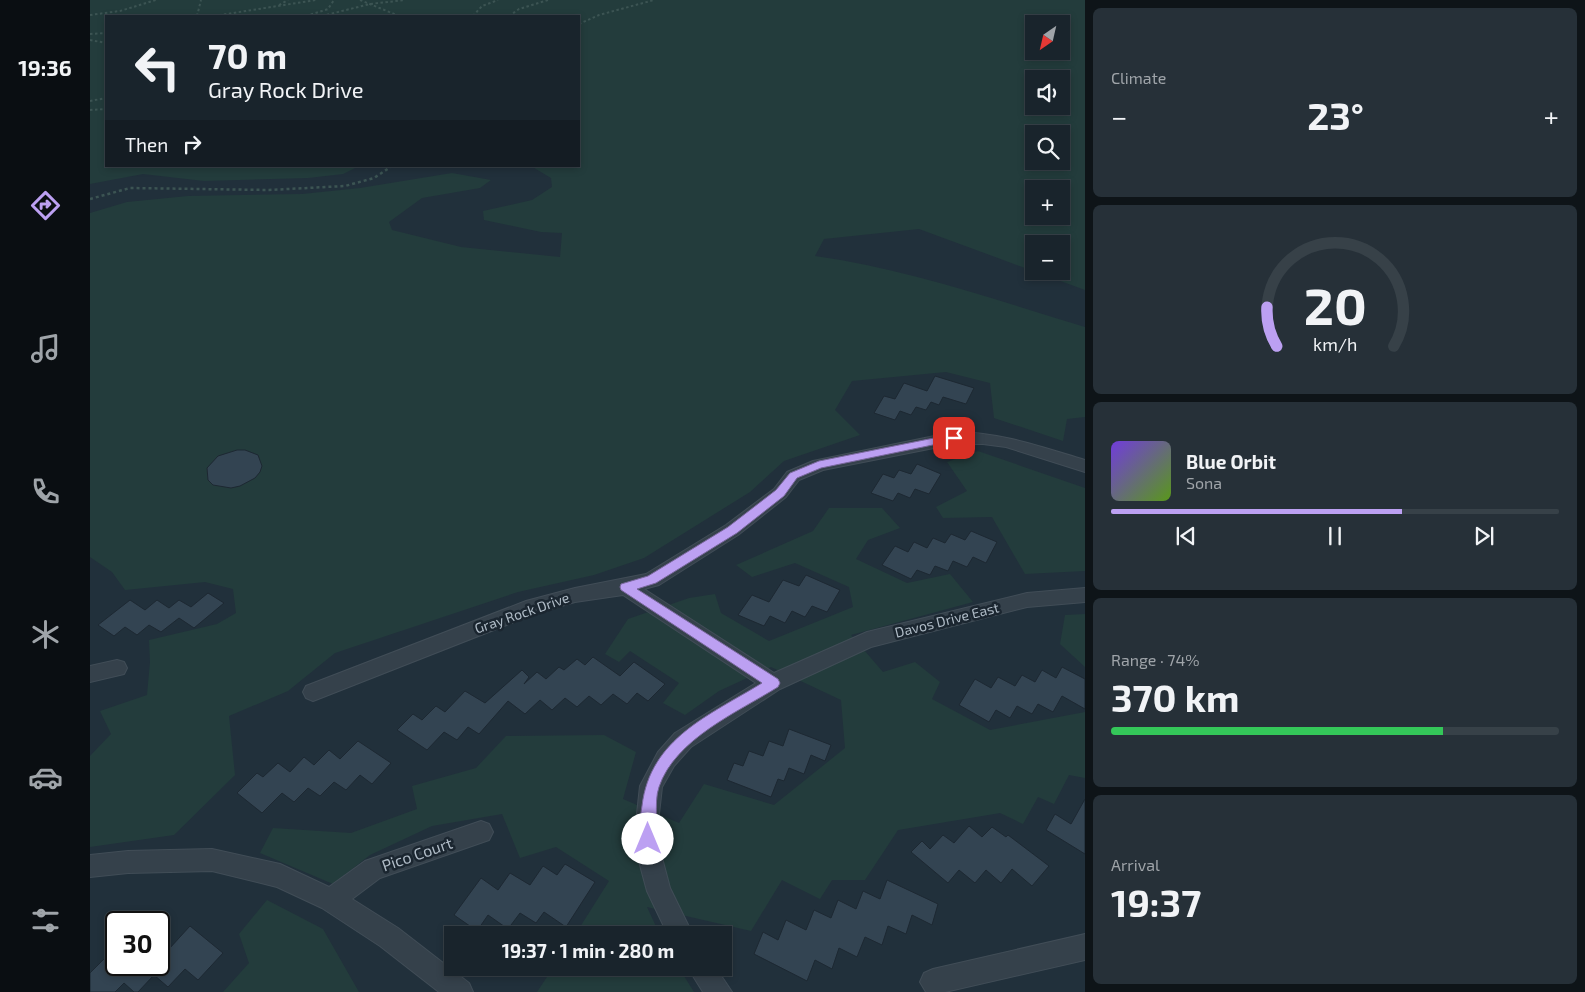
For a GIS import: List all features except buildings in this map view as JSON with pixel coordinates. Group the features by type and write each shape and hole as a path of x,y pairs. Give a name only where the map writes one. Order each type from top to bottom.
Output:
{"street":[{"name":"Gray Rock Drive","path":"313,692 533,606 575,595 626,587 652,580 732,530 780,493 794,476 819,465 954,438 983,438 1007,442 1085,466"},
{"path":"626,587 773,683"},
{"name":"Davos Drive East","path":"676,926 659,891 649,854 647,824 651,786 666,759 683,740 773,683 867,640 1027,600 1085,595"},
{"path":"90,674 116,668"},
{"name":"Pico Court","path":"331,900 373,869 481,832"},
{"path":"90,866 128,862 212,860 280,876 331,900 389,937 457,992"},
{"path":"933,982 1085,947"},
{"path":"707,976 719,992"}],"path":[{"path":"90,15 120,11 156,0"},
{"path":"197,15 201,0"},
{"path":"271,7 288,0"},
{"path":"220,15 316,0"},
{"path":"309,15 328,9 334,0"},
{"path":"360,0 397,15"},
{"path":"326,15 370,4 405,0"},
{"path":"474,15 482,6 498,0"},
{"path":"510,15 518,9 548,0"},
{"path":"580,24 599,15 654,0"},
{"path":"90,34 105,33"},
{"path":"90,40 105,43"},
{"path":"90,101 105,98"},
{"path":"90,110 105,109"},
{"path":"90,199 112,191 131,188 178,187 219,190 348,186 382,176 391,167"}],"green space":[{"path":"90,0 1085,0 1085,290 1058,280 1070,280 1070,235 1025,235 1025,268 919,229 824,239 815,256 917,277 1085,327 1085,417 1067,419 1063,441 994,418 990,383 946,372 852,381 835,410 860,435 784,461 750,492 644,558 594,575 518,592 335,653 288,691 229,716 235,775 174,835 90,847 90,756 111,734 100,711 147,695 150,662 149,640 217,624 236,613 233,589 205,582 125,590 112,572 90,557 90,213 127,202 188,196 302,194 360,188 452,173 491,180 480,188 422,198 389,222 392,230 461,247 560,257 562,233 541,232 484,220 483,211 532,200 552,187 551,178 533,167 580,167 580,15 105,15 105,167 357,167 343,174 308,178 204,181 143,174 90,184"},
{"path":"978,451 1085,488 1085,571 1025,574 992,517 943,518 936,507 967,491 947,462"},
{"path":"829,508 882,508 900,528 868,540 856,559 907,583 950,574 973,602 851,635 883,672 915,662 940,682 932,699 990,730 1085,712 1085,778 1069,775 1054,804 1038,797 1023,824 1000,813 898,830 865,880 832,880 820,899 782,880 751,931 647,907 656,926 581,926 609,881 556,847 520,858 502,814 432,826 370,855 333,884 260,853 273,828 351,833 417,809 412,786 476,768 506,736 604,735 636,752 623,799 679,823 704,784 774,805 845,748 841,700 771,667 719,691 685,715 663,703 679,683 630,651 619,662 605,654 628,619 689,598 715,594 721,613 769,641 853,607 849,587 795,563 752,577 736,565 813,531"},
{"path":"1085,614 1085,667 1060,644 1065,615"},
{"path":"267,900 323,929 359,992 223,992 249,963 239,934"},
{"path":"548,976 684,976 694,992 537,992"}],"route":[{"path":"648,839 647,824 651,786 666,759 683,740 773,683 626,587 652,580 732,530 780,493 794,476 819,465 954,438"}]}
